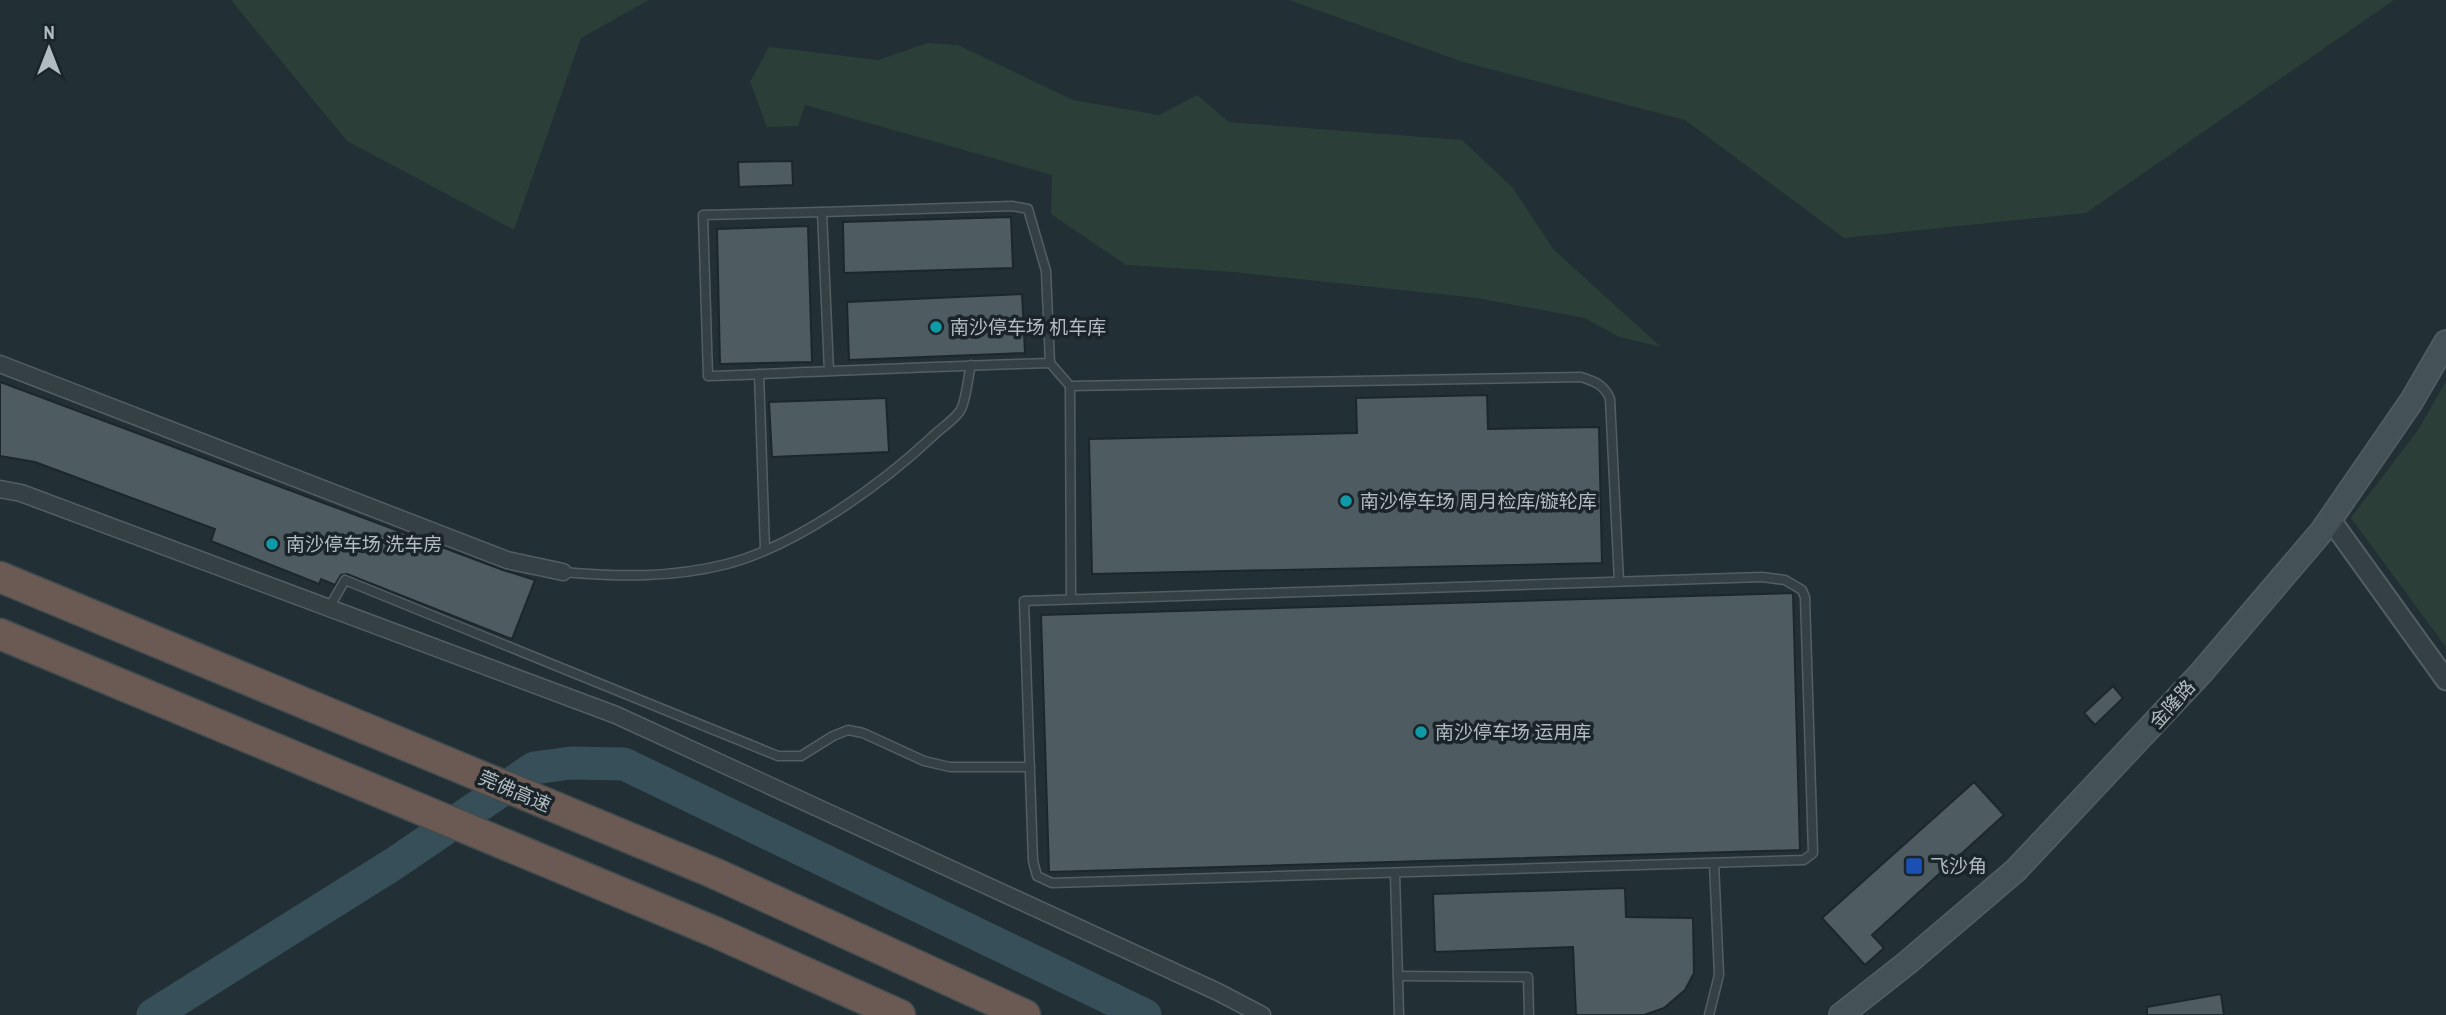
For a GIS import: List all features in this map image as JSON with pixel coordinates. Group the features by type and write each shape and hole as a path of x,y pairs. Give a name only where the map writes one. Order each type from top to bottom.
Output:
{"highway":[{"name":"莞佛高速","path":"0,577 714,873 1025,1015"},
{"path":"0,634 715,932 900,1015"}],"main road":[{"name":"金隆路","path":"1841,1015 2016,870 2200,673 2330,519 2411,402 2446,342"}],"street":[{"path":"0,364 506,559 563,572"},
{"path":"0,489 21,493 616,715 1218,992 1262,1015"},
{"path":"2330,519 2446,680"}],"lane":[{"path":"1050,363 708,376 703,215 1012,206 1028,209 1046,271 1050,363 1070,386 1072,599"},
{"path":"822,212 829,371"},
{"path":"563,572 614,577 653,576 729,564 765,549 824,519 905,462 961,410 971,365"},
{"path":"759,374 765,549"},
{"path":"1070,386 1581,377 1597,382 1610,398 1619,581"},
{"path":"1762,577 1785,580 1802,590 1805,597 1813,853 1804,860 1052,883 1037,876 1033,861 1024,601 1072,599 1762,577"},
{"path":"330,608 345,580 778,756 801,756 848,730 863,733 923,761 950,767 1030,767"},
{"path":"1709,1015 1718,975 1714,863"},
{"path":"1395,873 1399,1015"},
{"path":"1398,975 1528,977 1529,1015"}],"green space":[{"path":"231,0 649,0 581,38 514,230 347,141"},
{"path":"1289,0 2394,0 2086,213 1844,238 1685,120 1463,62"},
{"path":"928,43 958,45 1073,100 1159,115 1197,95 1229,122 1462,140 1513,188 1554,250 1661,347 1620,337 1584,318 1477,298 1233,272 1126,265 1051,214 1052,175 805,105 798,126 767,127 750,82 769,47 878,60"},
{"path":"2446,381 2446,647 2351,518 2418,430"}],"building":[{"path":"792,161 793,185 739,187 738,162"},
{"path":"1011,217 1013,268 844,273 843,222"},
{"path":"808,226 812,362 720,364 717,229"},
{"name":"南沙停车场 机车库","path":"1022,294 1025,353 849,360 847,302"},
{"path":"0,382 535,580 512,639 347,574 341,575 335,585 321,579 319,584 211,541 215,529 35,462 0,456"},
{"name":"南沙停车场 周月检库/镟轮库","path":"1487,395 1488,429 1599,427 1602,563 1092,574 1089,439 1357,433 1356,398"},
{"path":"886,398 889,452 772,457 769,402"},
{"name":"南沙停车场 运用库","path":"1793,593 1800,850 1049,872 1041,615"},
{"path":"2113,686 2123,698 2095,725 2084,713"},
{"name":"飞沙角","path":"1974,782 2004,815 1872,935 1884,948 1865,965 1822,918"},
{"path":"1625,888 1626,917 1693,918 1694,973 1685,990 1664,1008 1644,1015 1576,1015 1573,947 1435,952 1433,894"},
{"path":"2221,994 2224,1015 2147,1015 2147,1007"}],"waterway":[{"path":"153,1015 395,863 534,768 571,763 624,764 1145,1015"}],"place":[{"name":"南沙停车场 机车库","path":"936,327"},
{"name":"南沙停车场 周月检库/镟轮库","path":"1346,501"},
{"name":"南沙停车场 洗车房","path":"272,544"},
{"name":"南沙停车场 运用库","path":"1421,732"},
{"name":"飞沙角","path":"1914,866"}]}
